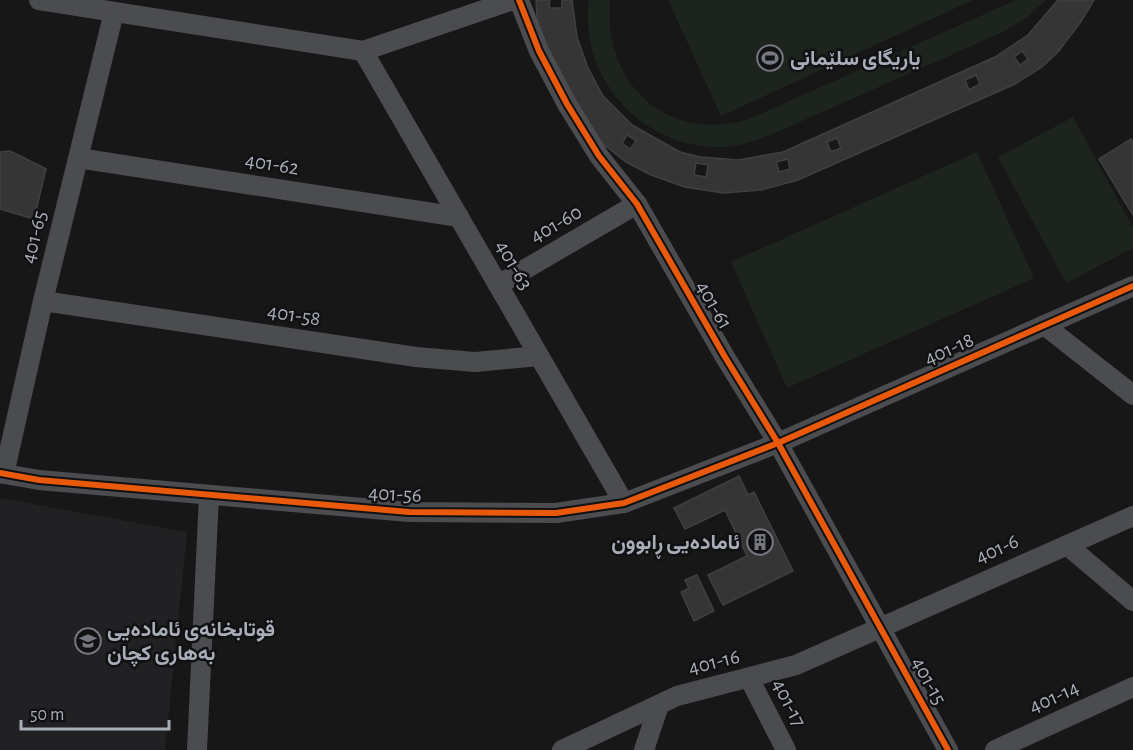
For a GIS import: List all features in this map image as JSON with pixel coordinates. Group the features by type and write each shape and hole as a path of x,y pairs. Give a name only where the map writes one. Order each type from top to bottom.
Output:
{"street":[{"path":"39,0 363,51 513,0"},
{"name":"401-61","path":"519,0 539,51 567,104 599,156 637,204 725,357 778,443 881,627"},
{"name":"401-65","path":"2,474 114,12"},
{"name":"401-63","path":"363,51 624,502"},
{"name":"401-62","path":"78,158 459,217"},
{"name":"401-60","path":"498,285 637,204"},
{"name":"401-18","path":"778,443 1133,286"},
{"name":"401-58","path":"43,301 416,357 475,362 539,356"},
{"path":"1044,325 1133,395"},
{"name":"401-56","path":"2,474 39,480 409,512 556,513 624,502 778,443"},
{"path":"197,750 209,495"},
{"name":"401-6","path":"881,627 1133,516"},
{"path":"1067,545 1133,601"},
{"name":"401-16","path":"562,750 677,696 796,665 881,627"},
{"name":"401-15","path":"881,627 948,750"},
{"name":"401-17","path":"749,678 782,748"},
{"name":"401-14","path":"995,750 1133,687"},
{"path":"644,750 659,705"}],"shaded area":[{"path":"589,0 610,0 610,30 617,57 629,81 646,100 667,114 692,123 719,124 749,119 1016,0 1046,0 1027,17 1003,32 758,140 724,147 695,145 668,137 643,123 622,104 606,82 594,56 588,29"},
{"name":"یاریگای سلێمانی","path":"668,0 973,0 721,116"},
{"path":"1073,117 1133,228 1133,248 1066,283 998,157"},
{"path":"977,152 1034,278 787,388 731,262"},
{"name":"قوتابخانەی ئامادەیی بەهاری کچان","path":"0,498 187,532 165,750 0,750"}],"building":[{"path":"536,0 550,0 549,8 562,8 562,0 572,0 577,37 588,68 603,96 632,125 680,152 700,157 738,160 783,152 995,57 1028,35 1058,0 1094,0 1058,52 1042,67 1015,84 798,180 761,190 723,193 685,187 651,175 626,162 598,140 577,118 538,31","holes":["1022,51 1028,59 1020,65 1014,57","976,75 980,84 969,90 965,80","627,135 636,141 630,149 622,143","837,138 841,148 831,152 827,142","788,159 790,169 779,172 776,162","696,163 708,165 706,177 694,175"]},
{"path":"1131,139 1133,143 1133,215 1099,159"},
{"path":"10,151 46,169 34,219 0,209 0,152"},
{"name":"ئامادەیی ڕابوون","path":"739,476 748,495 754,492 793,571 723,605 708,575 747,556 725,510 685,529 674,508"},
{"path":"697,575 714,611 694,621 681,592 689,588 685,580"}],"cycle path":[{"path":"519,0 539,51 567,104 599,156 637,204 725,357 778,443 948,750"},
{"path":"0,473 39,480 409,512 556,513 624,503 778,443 1133,286"}],"place":[{"name":"یاریگای سلێمانی","path":"770,58"},
{"name":"ئامادەیی ڕابوون","path":"760,542"},
{"name":"قوتابخانەی ئامادەیی بەهاری کچان","path":"88,641"}]}
